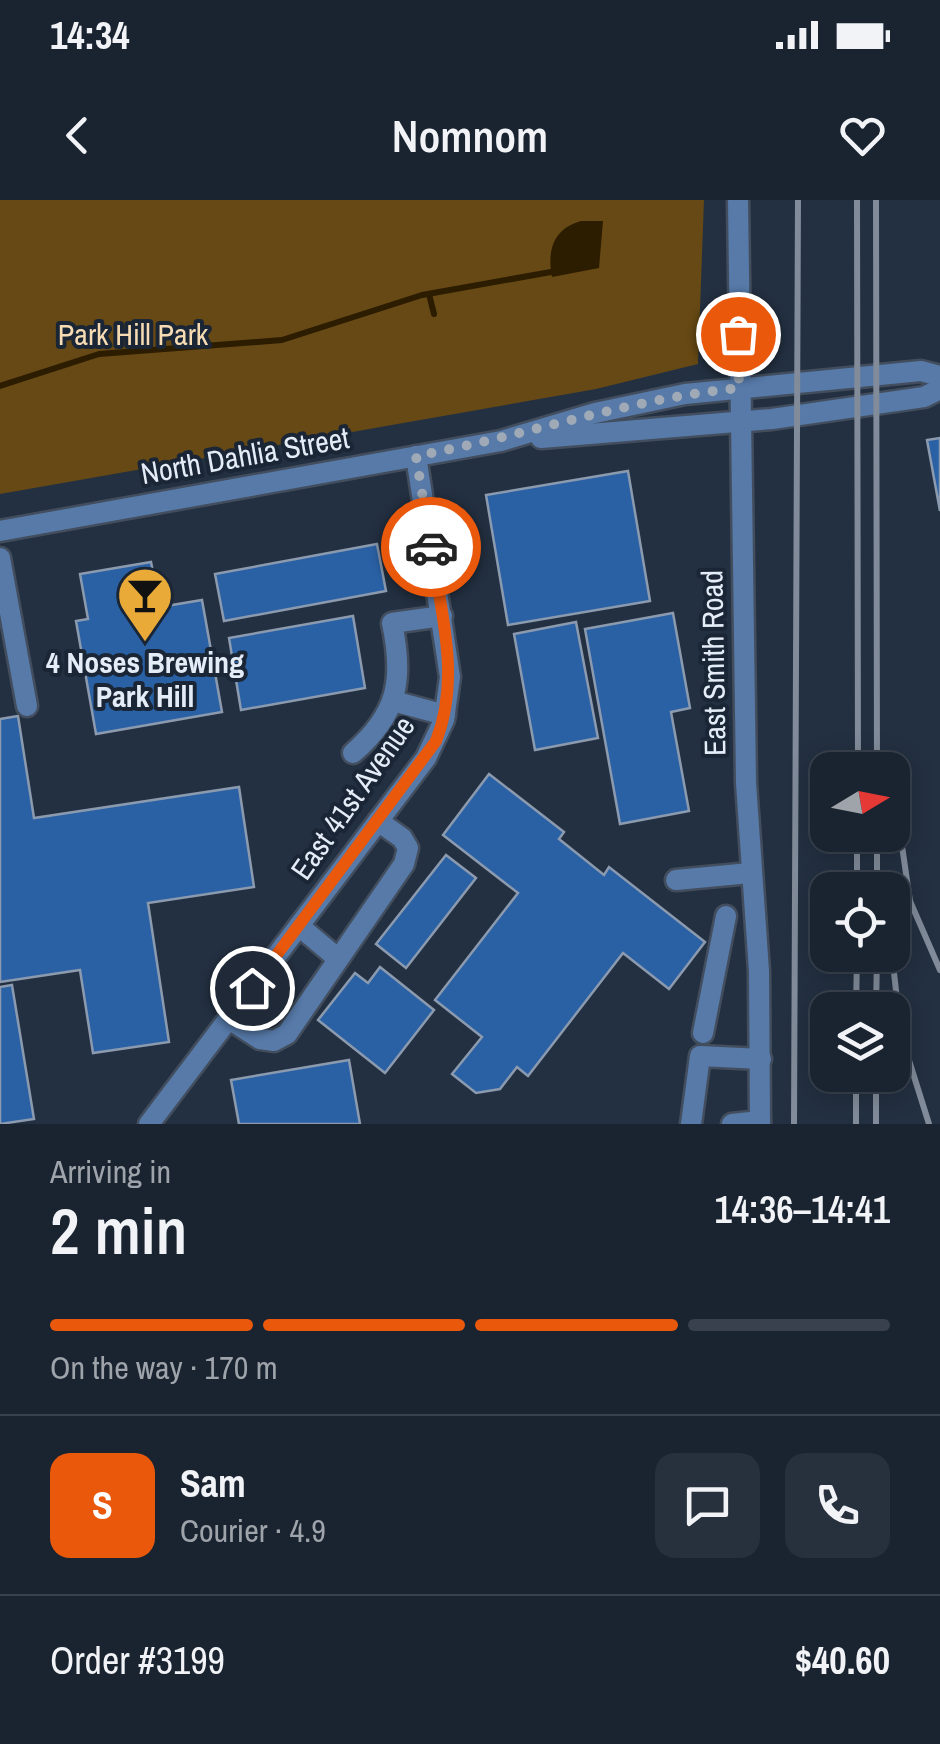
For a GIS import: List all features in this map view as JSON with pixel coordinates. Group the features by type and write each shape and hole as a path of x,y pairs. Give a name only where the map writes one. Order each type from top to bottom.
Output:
{"street":[{"name":"East Smith Road","path":"738,200 750,873 760,1123"},
{"name":"North Dahlia Street","path":"0,531 502,440 656,400 921,371 940,376"},
{"name":"North Dahlia Street","path":"502,440 740,422 924,397 940,389"},
{"name":"East 41st Avenue","path":"150,1124 426,758 445,715 450,677 416,456"},
{"path":"0,558 28,706"},
{"path":"353,753 380,729 393,701 398,652 392,624 442,616"},
{"path":"393,701 445,715"},
{"path":"228,1020 260,1039 274,1042 287,1034 336,957 404,864 408,848 402,838 378,822"},
{"path":"676,880 750,873"},
{"path":"703,1033 726,916"},
{"path":"299,926 336,957"},
{"path":"691,1124 700,1056 760,1059"},
{"path":"732,1124 760,1123"}],"green space":[{"name":"Park Hill Park","path":"0,200 704,200 698,364 596,389 0,494"}],"shaded area":[{"path":"581,221 603,221 599,268 552,277 550,258 554,242 564,229"}],"building":[{"path":"940,438 940,511 927,440"},
{"path":"628,471 650,601 508,625 486,495"},
{"path":"377,544 386,591 224,621 215,574"},
{"path":"151,562 160,607 202,600 222,712 96,734 76,621 88,619 80,574"},
{"path":"673,613 690,708 671,712 689,811 620,824 585,629"},
{"path":"353,616 365,688 241,710 229,638"},
{"path":"576,622 598,738 535,750 514,634"},
{"path":"18,716 34,818 239,787 254,887 148,903 169,1042 93,1053 80,970 0,982 0,719"},
{"path":"489,774 564,832 559,839 604,875 609,867 705,942 669,989 623,953 528,1076 517,1067 500,1089 476,1093 452,1074 482,1037 435,1000 518,893 443,835"},
{"path":"446,855 476,878 406,968 376,944"},
{"path":"380,967 434,1010 385,1073 318,1020 355,973 368,983"},
{"path":"12,985 34,1119 0,1124 0,987"},
{"path":"349,1060 360,1124 239,1124 231,1080"}],"waterway":[{"path":"0,386 99,354 282,340 422,295 551,272"},
{"path":"429,294 434,314"}],"railway":[{"path":"794,1124 798,200"},
{"path":"857,200 858,752"},
{"path":"876,200 877,752"},
{"path":"857,852 857,872"},
{"path":"877,852 877,872"},
{"path":"903,852 910,901 940,970"},
{"path":"856,992 857,972"},
{"path":"876,992 877,972"},
{"path":"894,972 901,1035 929,1124"},
{"path":"856,1092 856,1124"},
{"path":"876,1092 876,1124"}],"way so far":[{"path":"431,547 416,456 502,440 656,400 739,388 738,334"}],"place":[{"name":"4 Noses Brewing Park Hill","path":"145,644"}],"route":[{"path":"252,988 436,741 449,700 450,677 431,547"}]}
